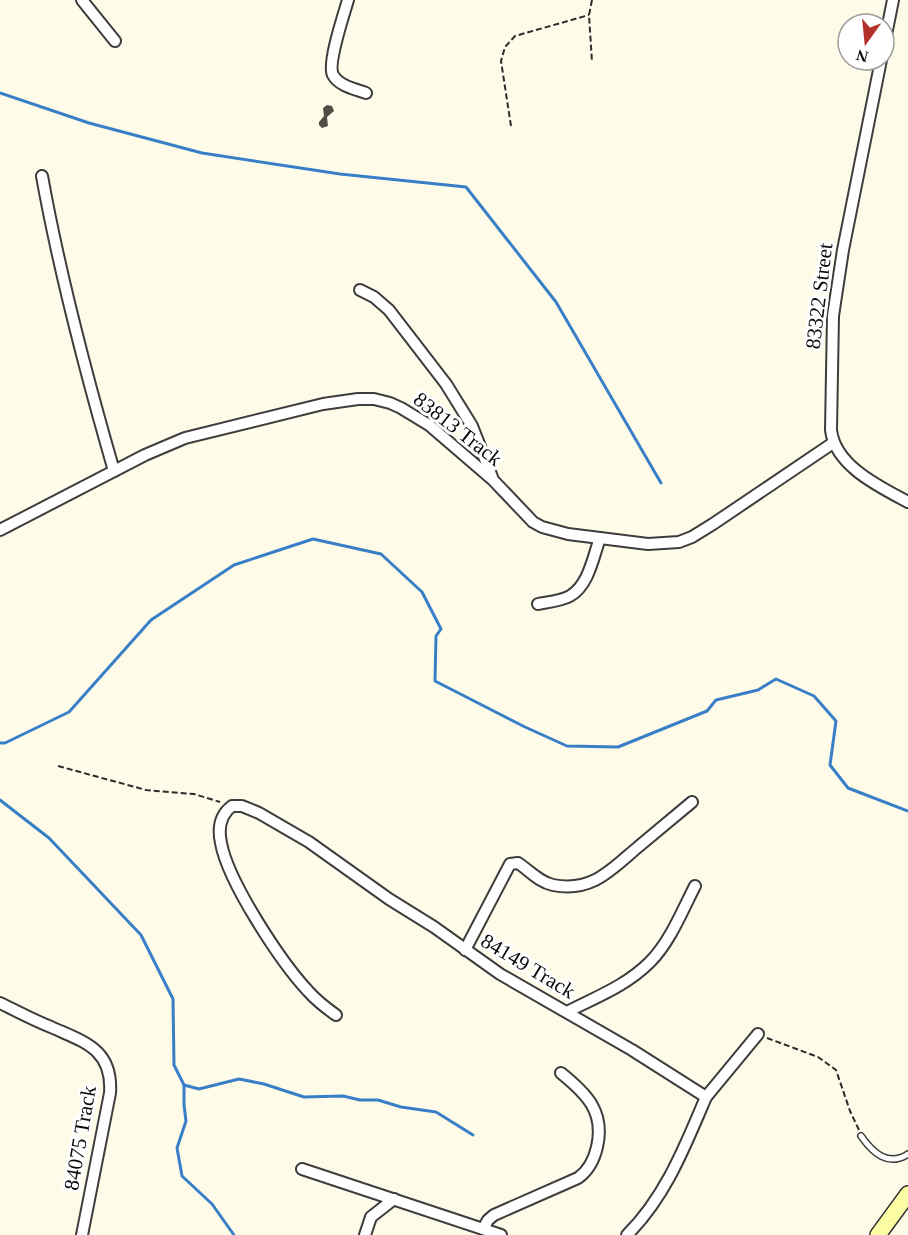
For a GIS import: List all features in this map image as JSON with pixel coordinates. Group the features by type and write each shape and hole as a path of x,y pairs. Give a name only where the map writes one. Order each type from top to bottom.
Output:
{"street":[{"path":"82,0 115,41"},
{"path":"348,0 331,69 333,76 339,82 366,93"},
{"name":"83322 Street","path":"833,443 830,409 833,316 843,250 879,72"},
{"path":"42,176 92,392 114,471"},
{"path":"360,290 374,297 389,310 446,384 472,426 493,480"},
{"name":"83813 Track","path":"0,530 164,446 213,430 358,399 374,399 390,403 429,425 493,480 533,522 542,527 568,534 655,544 679,542 692,537 833,443"},
{"path":"833,443 843,459 855,469 908,502"},
{"path":"538,604 569,597 578,590 588,573 600,538"},
{"path":"465,950 510,864 518,863 536,877 554,885 575,885 594,880 614,870 692,802"},
{"path":"232,806 223,815 220,826 221,843 229,868 287,966 308,992 336,1015"},
{"name":"84149 Track","path":"232,806 242,806 259,813 309,842 500,974 706,1097"},
{"path":"567,1012 612,990 630,979 651,961 664,944 695,886"},
{"name":"84075 Track","path":"0,1003 43,1024 84,1040 100,1054 107,1067 111,1083 110,1093 82,1235"},
{"path":"627,1235 648,1213 666,1185 706,1097 758,1034"},
{"path":"483,1230 488,1220 494,1215 578,1178 585,1173 591,1163 598,1142 599,1123 594,1107 587,1096 561,1073"},
{"path":"302,1170 501,1235"},
{"path":"878,1235 908,1194"},
{"path":"365,1235 371,1217 394,1199"}],"lane":[{"path":"861,1136 870,1148 885,1159 899,1159 908,1154"}],"path":[{"path":"592,0 589,15 592,62"},
{"path":"512,126 501,61 505,47 516,36 589,15"},
{"path":"58,766 107,781 147,790 194,794 232,806"},
{"path":"758,1034 786,1047 818,1057 836,1070 861,1136"}],"building":[{"path":"327,105 332,106 334,111 327,117 328,126 322,128 319,122 324,116 323,108"}],"waterway":[{"path":"0,93 89,123 202,153 340,174 466,187 556,302 661,483"},
{"path":"0,743 5,743 69,712 151,620 234,565 313,539 381,554 422,592 441,629 436,636 435,681 525,727 567,746 618,747 707,711 716,700 758,690 776,679 814,696 836,721 830,765 848,788 908,811"},
{"path":"0,800 49,838 141,935 173,999 174,1065 184,1085 186,1121 177,1148 182,1176 212,1204 234,1235"},
{"path":"184,1085 199,1089 239,1079 264,1084 304,1097 343,1096 360,1100 378,1100 401,1107 436,1112 473,1135"}]}
